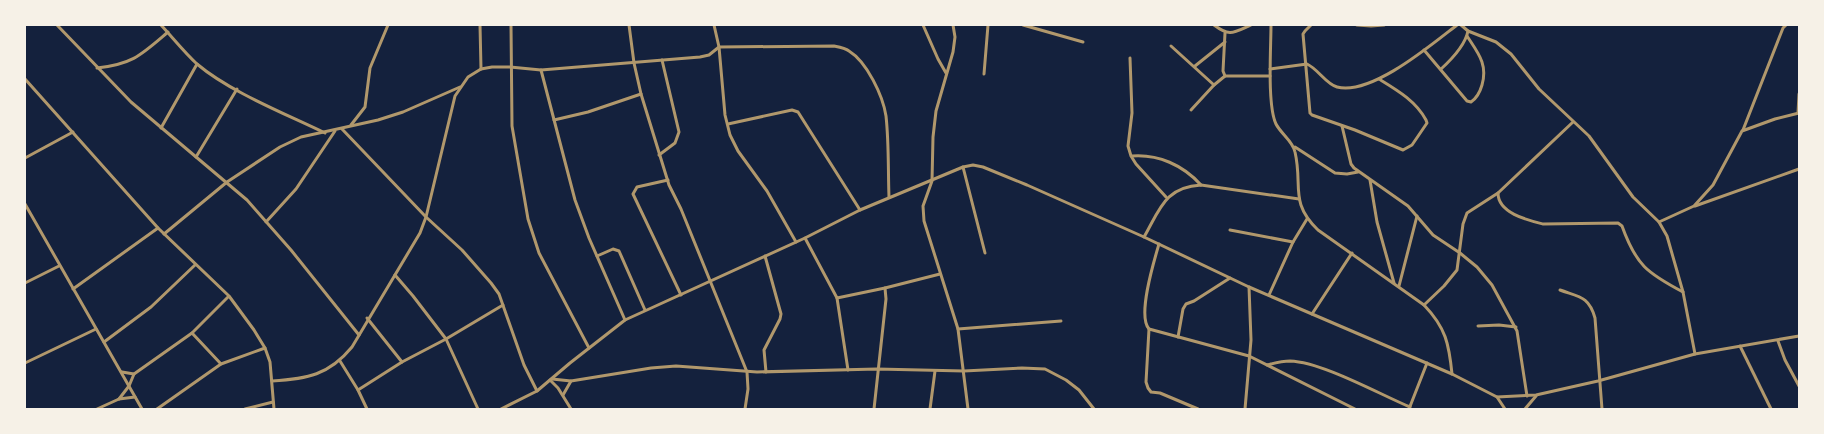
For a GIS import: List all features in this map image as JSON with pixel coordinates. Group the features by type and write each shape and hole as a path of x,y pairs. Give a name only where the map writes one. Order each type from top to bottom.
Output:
{"street":[{"path":"57,25 132,102 247,200 334,301 359,335"},
{"path":"161,25 197,64 237,90 325,133"},
{"path":"350,126 365,107 370,68 388,25"},
{"path":"480,25 481,69"},
{"path":"511,25 512,126 528,219 540,253 589,348"},
{"path":"629,25 634,63 641,94 659,155 747,372 748,389 745,409"},
{"path":"714,25 719,47 730,135 738,151 767,191 796,242"},
{"path":"923,25 946,73"},
{"path":"953,25 953,52 936,111 933,137 932,181 923,206 924,221 958,329 968,409"},
{"path":"984,74 988,25"},
{"path":"1023,25 1040,27 1083,42"},
{"path":"1214,25 1225,33 1231,34 1242,27 1251,25"},
{"path":"1271,25 1270,76 1276,124 1294,147 1334,173 1347,174 1358,172"},
{"path":"1311,25 1303,34 1310,113 1314,117 1403,150 1412,145 1427,123 1413,103 1379,78"},
{"path":"1357,25 1384,25"},
{"path":"1270,70 1307,64 1312,66 1336,87 1354,88 1379,78 1411,60 1459,25 1468,31 1496,42 1505,49 1539,89 1594,143 1633,197 1658,222 1667,236 1683,292 1695,354"},
{"path":"1694,206 1712,185 1742,131 1783,28 1786,25"},
{"path":"1441,68 1452,59 1467,36 1468,31"},
{"path":"97,68 118,65 138,57 168,32"},
{"path":"1225,33 1223,71 1225,76"},
{"path":"1424,50 1467,101 1471,102 1480,91 1484,67 1467,36"},
{"path":"1194,66 1225,42"},
{"path":"272,381 305,378 318,373 340,361 359,335 367,318 420,233 426,217 455,96 468,77 481,69 510,67 540,70 634,63 709,55 719,47 834,46 848,50 869,70 886,114 889,197"},
{"path":"1171,46 1214,84"},
{"path":"1130,58 1132,113 1128,146 1131,156 1143,173 1166,198"},
{"path":"659,155 675,143 679,132 662,60"},
{"path":"161,128 197,64"},
{"path":"540,70 575,200 597,256 626,320"},
{"path":"1191,110 1214,84 1225,76 1270,76"},
{"path":"25,79 158,228 229,296 265,348 270,362 274,409"},
{"path":"164,234 227,182 280,147 301,137 342,129 403,112 460,87"},
{"path":"196,157 237,90"},
{"path":"554,120 617,103 641,94"},
{"path":"1742,131 1775,118 1798,113 1799,94"},
{"path":"728,124 792,110 798,112 860,210"},
{"path":"1424,305 1444,286 1457,270 1463,224 1467,213 1498,193 1574,122"},
{"path":"1342,126 1351,164 1358,172 1408,206 1433,235 1477,267 1492,285 1516,327 1527,396"},
{"path":"342,129 426,217 462,250 491,283 499,294 524,365 537,391"},
{"path":"266,222 296,189 335,130"},
{"path":"25,158 73,132"},
{"path":"1294,147 1297,159 1298,199 1307,219 1318,230 1424,305 1436,317 1445,333 1449,346 1452,374"},
{"path":"1131,156 1149,156 1165,161 1192,175 1201,185"},
{"path":"501,409 537,391 626,320 645,310 805,238 889,197 963,167 973,165 983,167 1028,185 1250,287 1452,374 1497,398 1505,409"},
{"path":"963,167 985,253"},
{"path":"1658,222 1694,206 1799,169"},
{"path":"1370,179 1377,222 1395,283"},
{"path":"668,180 636,187 633,194 681,295"},
{"path":"1144,237 1166,198 1182,188 1201,185 1298,199"},
{"path":"1498,193 1498,200 1504,208 1531,221 1543,224 1618,223 1622,226 1634,255 1644,268 1655,277 1683,292"},
{"path":"26,206 142,409"},
{"path":"1398,286 1418,216"},
{"path":"1269,295 1293,242 1307,219"},
{"path":"73,289 158,228"},
{"path":"1230,230 1293,242"},
{"path":"805,238 837,298 848,370"},
{"path":"1159,244 1148,281 1145,323 1149,329 1146,382 1151,392 1160,393 1198,409"},
{"path":"597,256 613,249 618,251 645,310"},
{"path":"1312,314 1352,254"},
{"path":"766,256 781,314 764,350 766,372"},
{"path":"104,342 151,307 195,265"},
{"path":"25,282 59,266"},
{"path":"837,298 940,274"},
{"path":"395,275 446,339 478,409"},
{"path":"1178,337 1183,309 1186,304 1231,278"},
{"path":"1245,409 1250,356 1250,287"},
{"path":"874,409 886,299 885,288"},
{"path":"1560,290 1586,300 1592,306 1602,409"},
{"path":"97,409 119,398 130,386 134,374 192,333 229,296"},
{"path":"358,390 402,362 446,339 503,305"},
{"path":"367,318 402,362"},
{"path":"958,329 1061,322"},
{"path":"1478,326 1499,325 1516,327"},
{"path":"25,362 96,329"},
{"path":"1149,329 1250,356 1266,366 1356,409"},
{"path":"192,333 221,364"},
{"path":"1497,398 1536,395 1598,381 1695,354 1799,336"},
{"path":"1778,341 1785,360 1799,386"},
{"path":"1740,346 1771,409"},
{"path":"157,409 221,364 265,348"},
{"path":"340,361 367,409"},
{"path":"1266,366 1292,361 1304,363 1335,373 1409,408 1426,363"},
{"path":"551,379 571,381 668,367 747,372 877,369 935,371 1044,369 1066,380 1079,390 1094,409"},
{"path":"930,409 935,371"},
{"path":"121,372 134,374"},
{"path":"551,379 571,409"},
{"path":"562,395 571,381"},
{"path":"1526,409 1536,395"},
{"path":"119,398 135,397"},
{"path":"246,409 273,402"}]}
